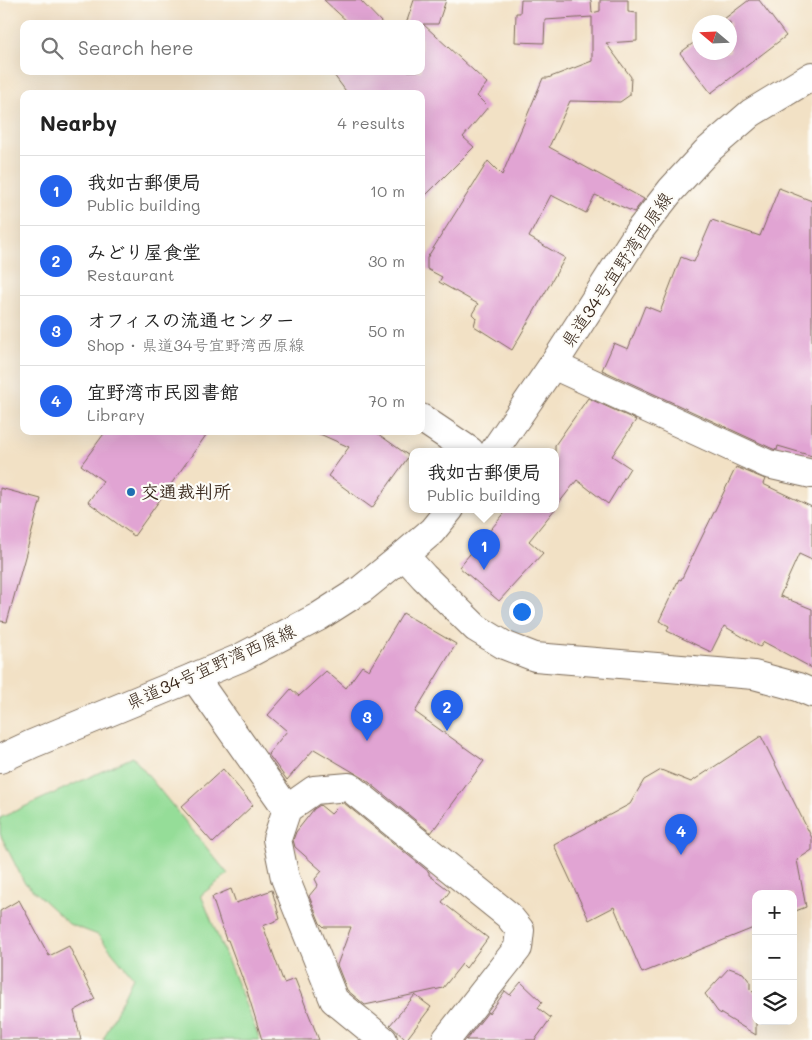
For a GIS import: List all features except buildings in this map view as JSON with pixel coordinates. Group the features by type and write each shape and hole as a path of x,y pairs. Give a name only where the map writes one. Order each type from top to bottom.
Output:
{"street":[{"name":"県道34号宜野湾西原線","path":"496,448 553,365 639,231 670,190 706,152 751,113 812,76"},
{"path":"553,365 768,464 812,474"},
{"path":"425,421 466,448"},
{"name":"県道34号宜野湾西原線","path":"0,759 240,658 318,617 362,589 432,531 447,513"},
{"path":"404,555 424,578 476,628 504,645 535,657 754,675 798,687 812,693"},
{"path":"194,677 287,808"},
{"path":"382,1040 334,1000 285,878 277,839 287,808 314,790 349,787 508,915 520,930 518,948 446,1040"}],"green space":[{"path":"133,757 228,874 201,895 260,1040 103,1040 133,977 98,935 69,924 24,882 0,834 0,818"}],"place":[{"name":"交通裁判所","path":"131,492"},
{"name":"我如古郵便局","path":"484,570"},
{"name":"みどり屋食堂","path":"447,731"},
{"name":"オフィスの流通センター","path":"367,741"},
{"name":"宜野湾市民図書館","path":"681,855"}]}
